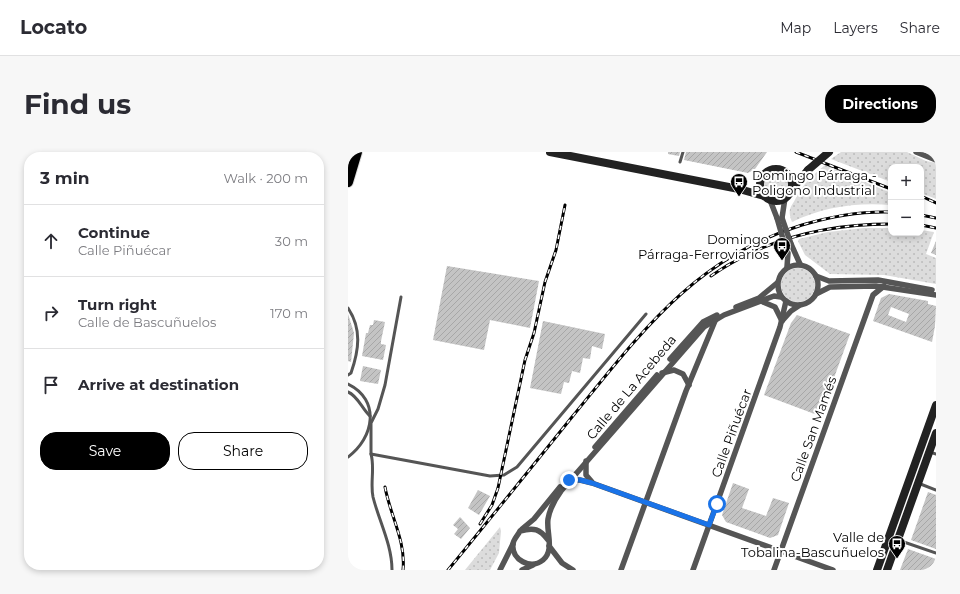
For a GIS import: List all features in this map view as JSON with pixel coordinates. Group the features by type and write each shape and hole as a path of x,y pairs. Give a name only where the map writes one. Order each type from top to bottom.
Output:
{"highway":[{"path":"348,168 356,152"},
{"path":"348,182 356,152"}],"street":[{"path":"550,152 739,189 778,201 785,198"},
{"path":"780,218 785,198 808,170 828,152"},
{"path":"916,152 936,160"},
{"path":"932,152 936,154"},
{"path":"739,189 750,187 761,179 768,171 779,170 788,175 794,175 808,170"},
{"path":"788,175 791,180 791,190"},
{"path":"761,179 760,188 780,218 788,245 800,264"},
{"path":"787,267 788,245"},
{"path":"800,305 784,299 777,283 780,274 787,267 800,264 810,268 816,276 818,285 816,294"},
{"path":"816,276 828,281 878,280 936,291"},
{"name":"Calle de La Acebeda","path":"520,531 534,519 689,336 703,322 759,298 777,283"},
{"path":"867,286 873,295 884,286"},
{"path":"762,302 775,307 782,321 791,311 800,305 809,302 816,294 830,287 884,286 936,295"},
{"name":"Calle San Mamés","path":"774,570 873,295"},
{"name":"Calle de La Acebeda","path":"549,543 548,519 553,503 569,480 704,327 715,320 774,296 784,299"},
{"name":"Calle Piñuécar","path":"693,570 782,321 784,299"},
{"path":"621,570 706,339 715,320"},
{"path":"662,373 674,370 682,374 689,385"},
{"path":"877,570 936,405"},
{"path":"887,570 918,483 933,453 936,434"},
{"path":"586,461 586,475 592,483"},
{"path":"569,480 580,480 592,483 833,570"},
{"path":"500,570 520,531 531,528 542,531 562,563 573,570"},
{"path":"513,543 513,552 518,560 526,564 535,564"},
{"path":"522,570 542,561 548,554 549,543"}],"lane":[{"path":"680,162 683,152"},
{"path":"348,457 357,450 378,409 385,386 402,297"},
{"path":"348,308 353,315 359,338 357,358 351,373 348,375"},
{"path":"372,454 490,476 504,475 517,466 646,314"},
{"path":"348,384 358,389 370,405 373,461 371,477 373,496 386,540 392,570"},
{"path":"348,392 355,396 363,409 370,416"},
{"path":"918,483 936,490"},
{"path":"898,540 936,553"}],"shaded area":[{"path":"841,152 907,152 926,161 936,163 936,199 924,194 924,164 888,164 888,181 831,159"},
{"path":"825,165 888,192 888,205 865,204 828,209 792,222 790,211 791,206 809,179"},
{"path":"776,173 784,177 788,185 784,193 776,197 768,193 764,185 768,177"},
{"path":"864,228 888,228 888,236 924,236 924,230 934,232 926,254 936,258 936,284 884,275 830,274 805,255 798,241 799,239 828,232"},
{"path":"798,268 810,273 815,285 810,297 798,302 786,297 781,285 786,273"},
{"path":"500,527 499,553 490,570 465,570"}],"building":[{"path":"668,152 680,152 679,156 668,154"},
{"path":"686,152 767,152 755,169 748,173 684,160"},
{"path":"936,241 936,255 931,253"},
{"path":"447,266 539,281 530,328 490,320 484,350 433,340"},
{"path":"889,294 928,301 928,304 936,306 935,326 932,342 873,321 881,298","holes":["891,307 909,314 906,322 888,315"]},
{"path":"348,314 354,333 351,362 348,361"},
{"path":"797,315 850,334 820,416 764,395 791,323"},
{"path":"374,320 385,322 381,341 381,344 386,345 383,360 362,356 366,333 368,333 370,325 373,325"},
{"path":"543,321 605,334 602,349 592,346 590,359 583,358 580,373 572,371 569,383 564,382 561,394 530,388"},
{"path":"363,366 381,370 378,384 360,381"},
{"path":"733,483 749,489 742,508 766,516 773,498 789,503 778,535 770,538 726,522 722,515"},
{"path":"478,490 490,496 479,515 468,508"},
{"path":"928,492 936,495 936,549 911,540"},
{"path":"460,517 470,528 461,539 454,534 458,529 453,525"},
{"path":"908,549 936,559 936,570 900,570"}],"railway":[{"path":"796,152 888,188"},
{"path":"924,197 936,203"},
{"path":"480,524 492,505 498,488 525,360 534,333 545,282 556,250 565,205"},
{"path":"448,570 646,328 672,302 700,278 730,257 764,239 802,225 846,215 868,212 888,212"},
{"path":"924,216 936,218"},
{"path":"711,276 752,252 797,236 843,227 888,224"},
{"path":"924,226 936,228"},
{"path":"385,487 400,538 403,570"}],"place":[{"name":"Domingo Párraga - Poligono Industrial","path":"739,197"},
{"name":"Domingo Párraga-Ferroviarios","path":"782,261"},
{"name":"Valle de Tobalina-Bascuñuelos","path":"897,559"}],"route":[{"path":"569,480 580,480 592,483 709,525 717,504"}]}
